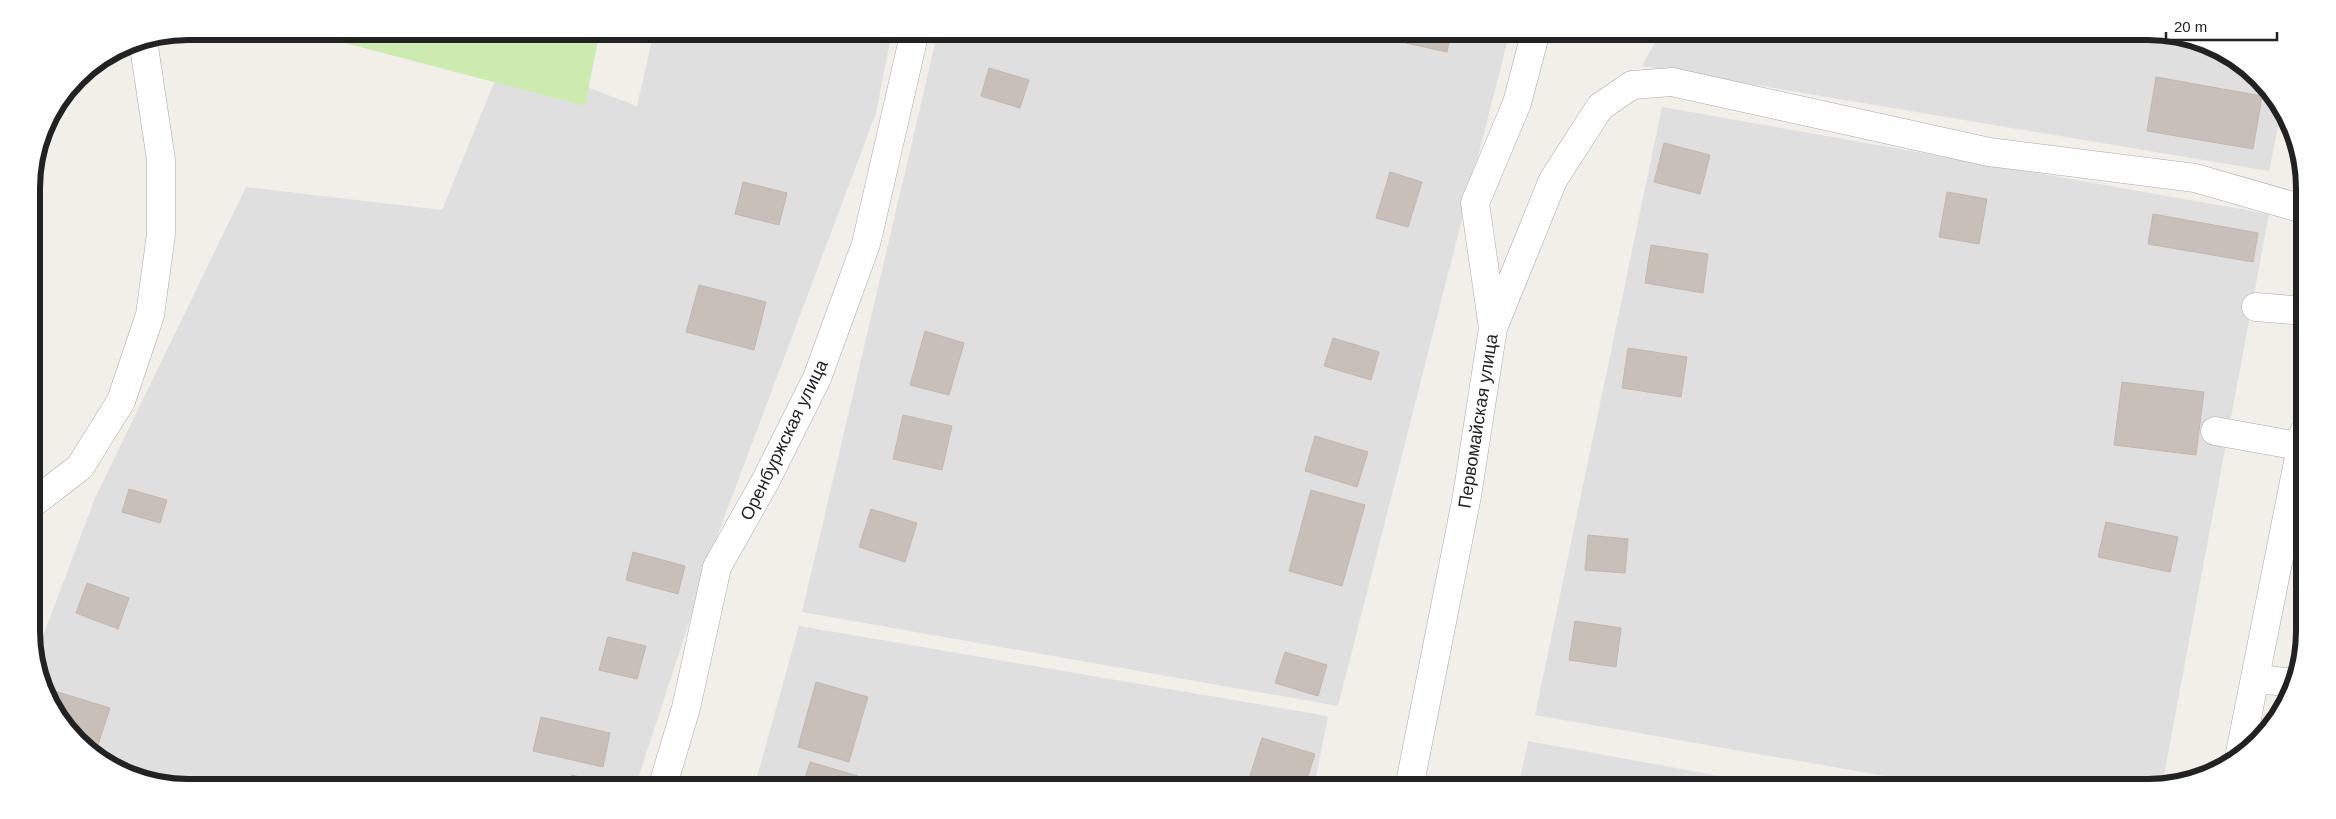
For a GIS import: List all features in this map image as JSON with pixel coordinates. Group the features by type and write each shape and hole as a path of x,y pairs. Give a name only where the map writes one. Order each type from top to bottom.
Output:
{"street":[{"name":"Оренбуржская улица","path":"665,779 686,708 718,567 766,480 818,378 866,244 913,40"},
{"name":"Первомайская улица","path":"1411,779 1467,496 1493,328 1475,202 1517,102 1534,40"},
{"path":"40,498 80,467 121,401 150,315 161,234 161,160 144,47"},
{"path":"1493,328 1553,180 1600,108 1632,85 1672,82 1988,152 2195,178 2296,207"},
{"path":"2256,307 2296,310"},
{"path":"2215,431 2296,441"},
{"path":"2242,745 2296,477"},
{"path":"2256,679 2287,682"}],"shaded area":[{"path":"652,40 890,40 876,113 718,534 638,779 169,778 131,768 106,754 90,742 77,729 55,697 48,679 40,643 95,498 246,187 442,210 505,56 637,106"},
{"path":"936,40 1508,40 1338,706 802,612"},
{"path":"1656,40 2167,41 2205,51 2238,71 2253,83 2280,120 2269,171 1642,66"},
{"path":"1662,107 2269,214 2163,778 1902,779 1535,715"},
{"path":"799,626 1328,716 1316,779 756,779"},
{"path":"1528,741 1736,779 1520,779"}],"green space":[{"path":"333,40 598,40 585,106"}],"building":[{"path":"1407,40 1449,40 1447,52 1406,43"},
{"path":"989,68 1029,80 1020,108 981,96"},
{"path":"2156,77 2262,96 2253,149 2147,131"},
{"path":"1664,143 1710,155 1700,194 1654,182"},
{"path":"1390,172 1422,182 1408,227 1376,218"},
{"path":"743,182 787,193 779,225 735,214"},
{"path":"1947,192 1987,199 1979,244 1939,237"},
{"path":"2153,214 2258,233 2253,262 2148,244"},
{"path":"1651,245 1708,254 1703,293 1645,283"},
{"path":"699,285 766,302 754,350 686,332"},
{"path":"925,331 964,343 949,395 910,385"},
{"path":"1333,338 1379,352 1371,380 1324,366"},
{"path":"1628,348 1687,357 1681,397 1622,388"},
{"path":"2122,382 2204,392 2196,455 2114,445"},
{"path":"903,415 952,426 942,470 893,459"},
{"path":"1315,436 1368,452 1357,487 1305,471"},
{"path":"129,489 167,500 160,523 122,512"},
{"path":"1311,490 1365,505 1342,586 1289,571"},
{"path":"871,509 917,523 905,562 859,547"},
{"path":"2106,522 2178,537 2170,572 2098,557"},
{"path":"1588,535 1628,539 1625,573 1585,570"},
{"path":"633,552 685,566 678,594 626,580"},
{"path":"87,583 129,598 118,629 76,613"},
{"path":"1575,621 1621,628 1616,667 1569,660"},
{"path":"608,637 646,646 637,679 599,670"},
{"path":"1285,652 1327,665 1318,696 1275,683"},
{"path":"816,682 868,697 849,762 798,747"},
{"path":"52,690 110,708 97,747 77,729 65,713"},
{"path":"541,717 610,733 603,767 533,751"},
{"path":"1262,738 1315,754 1307,779 1249,779"},
{"path":"810,762 858,776 857,779 805,779"},
{"path":"572,775 588,779 571,779"}]}
